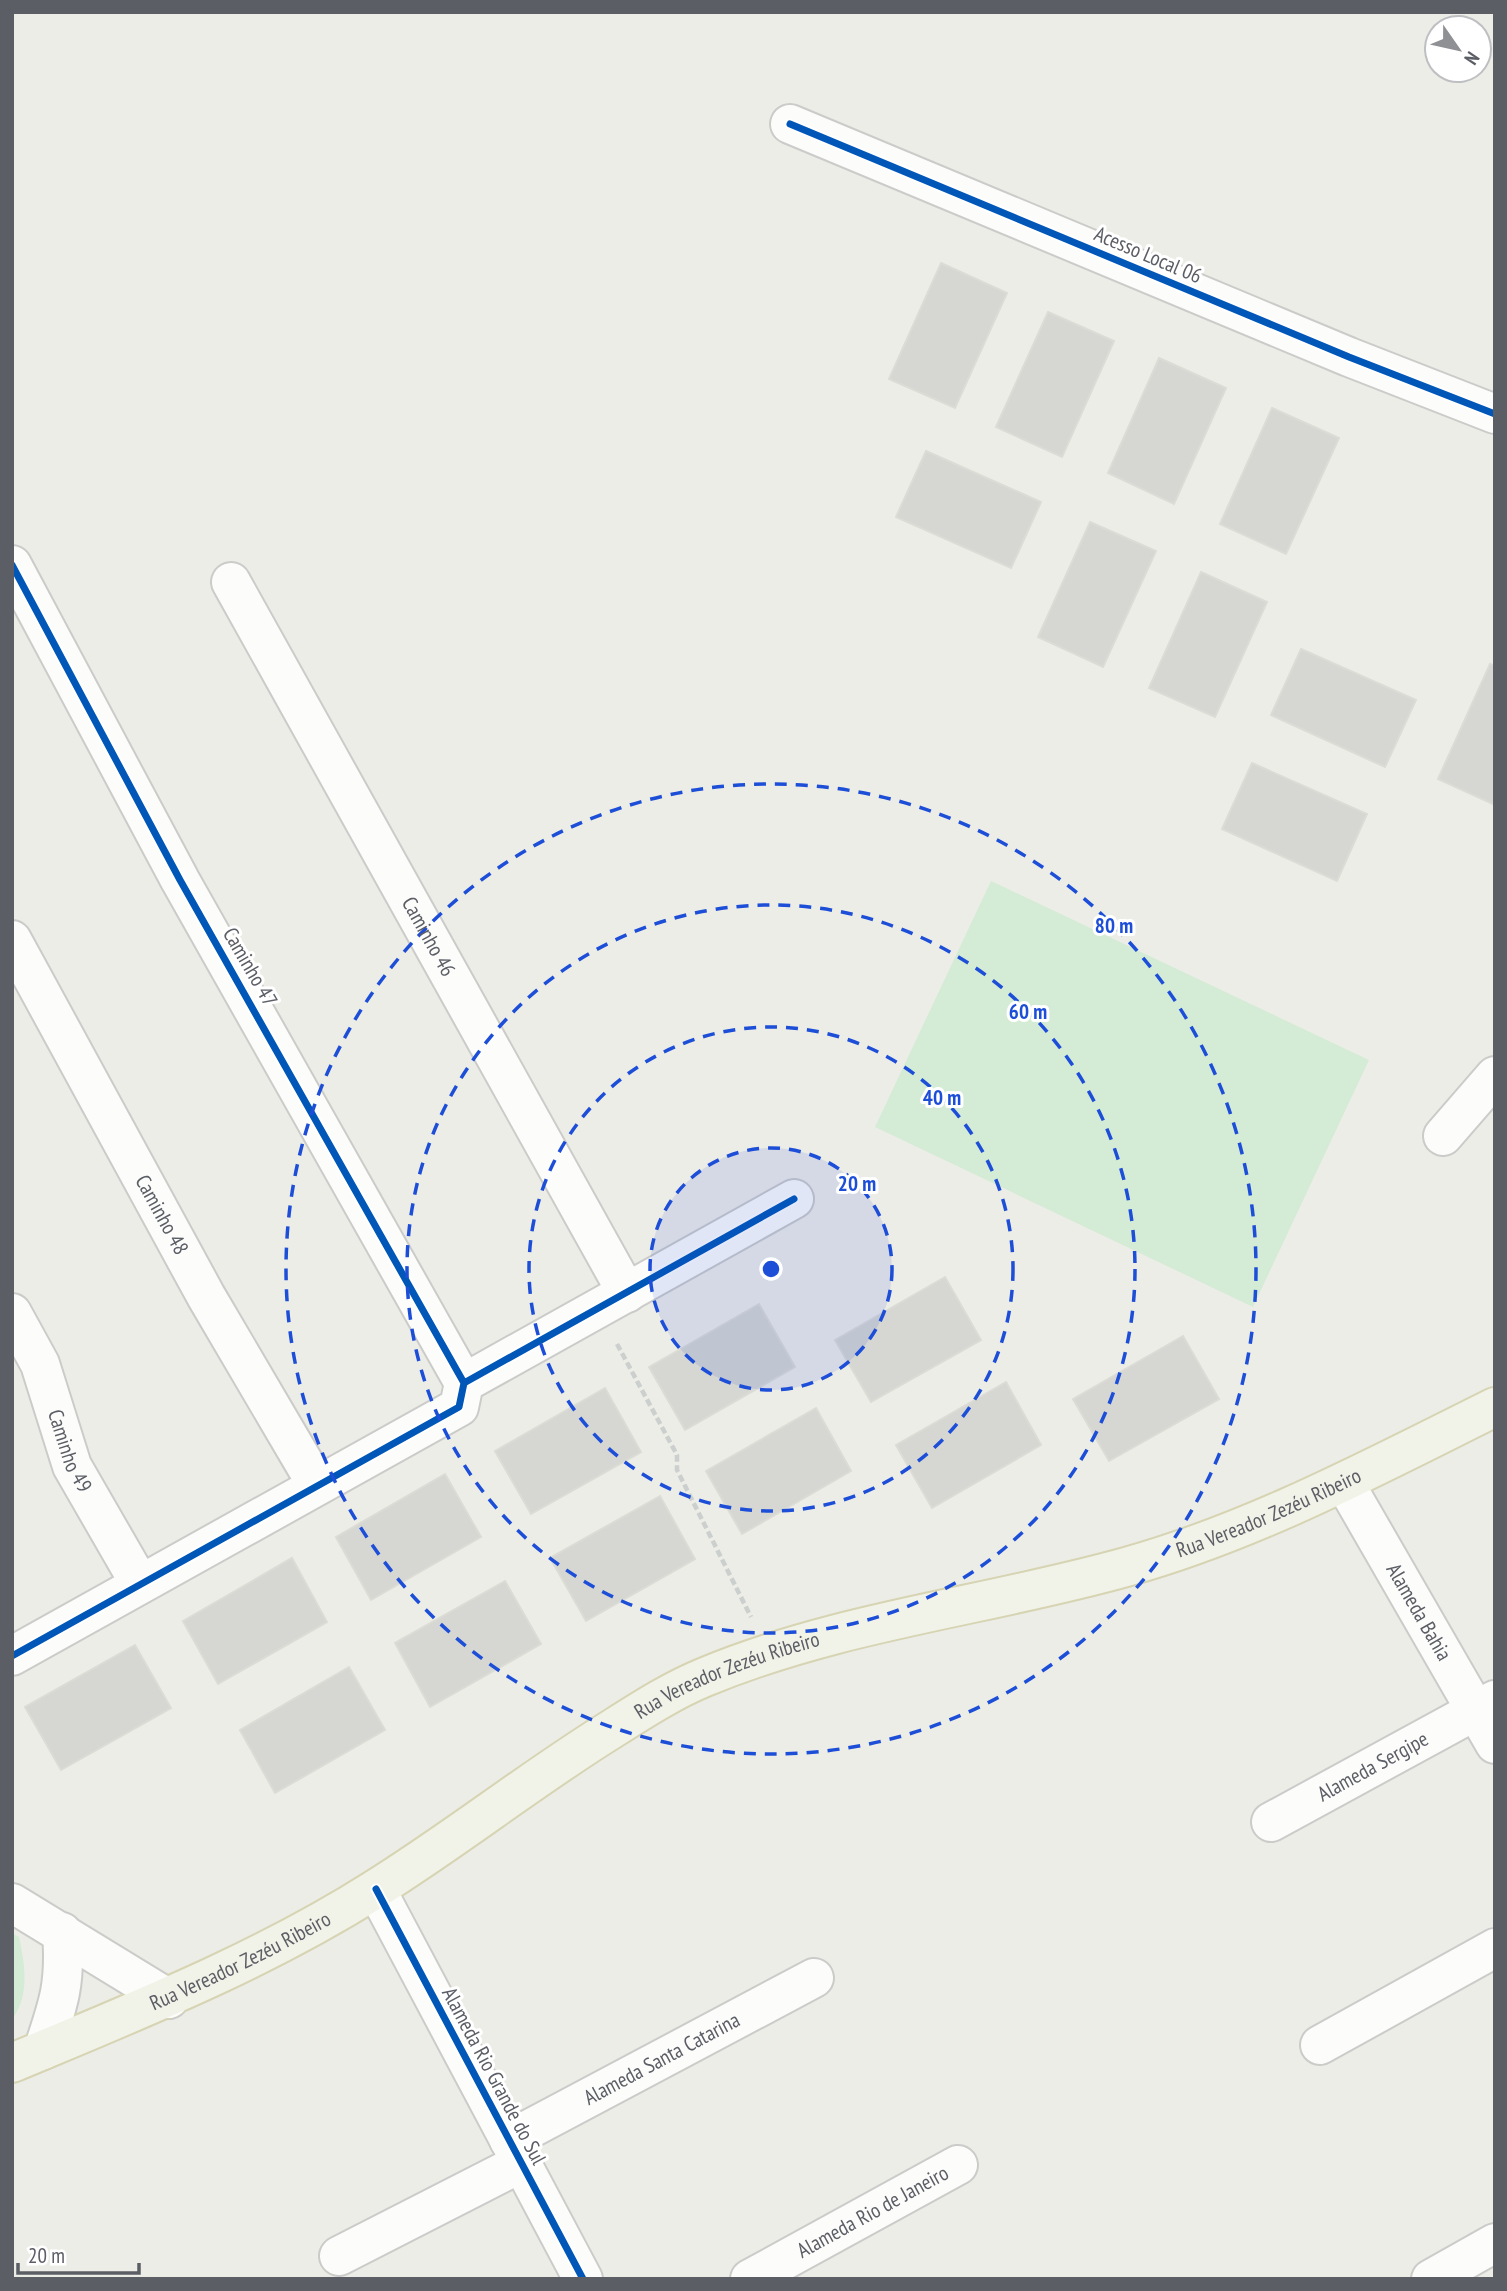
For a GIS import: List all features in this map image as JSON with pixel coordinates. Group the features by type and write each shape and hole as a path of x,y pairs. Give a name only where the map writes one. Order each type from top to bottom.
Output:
{"main road":[{"name":"Rua Vereador Zezéu Ribeiro","path":"28,2057 169,1999 246,1963 376,1889 583,1747 648,1706 704,1677 770,1654 847,1632 1054,1587 1132,1566 1212,1538 1344,1482 1495,1408"}],"street":[{"name":"Acesso Local 06","path":"790,124 1349,357 1495,414"},
{"name":"Caminho 47","path":"12,565 180,880 464,1383"},
{"name":"Caminho 46","path":"230,582 612,1301"},
{"name":"Caminho 48","path":"12,940 206,1296 317,1485"},
{"path":"1443,1136 1495,1076"},
{"path":"12,1656 458,1407 464,1383 794,1199"},
{"name":"Caminho 49","path":"12,1313 40,1364 72,1466 140,1584"},
{"name":"Alameda Bahia","path":"1344,1482 1485,1705 1495,1744"},
{"name":"Alameda Sergipe","path":"1271,1822 1485,1705"},
{"name":"Alameda Rio Grande do Sul","path":"376,1889 583,2279"},
{"path":"12,1903 169,1999"},
{"path":"28,2057 59,2004 65,1970 62,1932"},
{"path":"1320,2045 1495,1948"},
{"name":"Alameda Santa Catarina","path":"339,2256 514,2151 814,1978"},
{"name":"Alameda Rio de Janeiro","path":"750,2279 958,2165"},
{"path":"1431,2279 1495,2243"}],"path":[{"path":"612,1301 677,1455 677,1470 770,1654"}],"green space":[{"path":"991,881 1369,1060 1253,1307 875,1127"},
{"path":"12,1933 19,1937 25,1980 22,2000 12,2019"}],"building":[{"path":"941,263 1007,293 955,408 889,379"},
{"path":"1048,312 1114,341 1062,457 996,427"},
{"path":"1159,358 1226,388 1174,504 1108,473"},
{"path":"1272,408 1339,438 1286,554 1220,524"},
{"path":"926,451 1041,502 1011,568 896,517"},
{"path":"1090,522 1156,551 1103,667 1038,637"},
{"path":"1201,572 1267,602 1215,717 1149,688"},
{"path":"1301,649 1416,700 1385,767 1271,715"},
{"path":"1490,664 1495,666 1495,805 1438,779"},
{"path":"1252,763 1367,814 1337,881 1222,829"},
{"path":"945,1277 981,1340 871,1402 835,1340"},
{"path":"759,1304 795,1367 685,1430 649,1367"},
{"path":"1183,1336 1219,1399 1109,1461 1073,1399"},
{"path":"1006,1382 1041,1445 932,1508 896,1445"},
{"path":"605,1388 641,1452 531,1514 495,1451"},
{"path":"816,1408 851,1471 742,1534 706,1471"},
{"path":"445,1474 481,1537 371,1600 336,1537"},
{"path":"660,1496 695,1559 586,1621 550,1558"},
{"path":"292,1558 327,1622 218,1684 183,1621"},
{"path":"505,1581 541,1644 430,1707 395,1643"},
{"path":"135,1645 171,1708 61,1770 25,1707"},
{"path":"349,1667 385,1730 275,1793 240,1730"}],"cycle path":[{"path":"790,124 1349,357 1495,414"},
{"path":"12,565 180,880 464,1383"},
{"path":"12,1656 459,1407 464,1383 794,1199"},
{"path":"376,1889 583,2279"}]}
